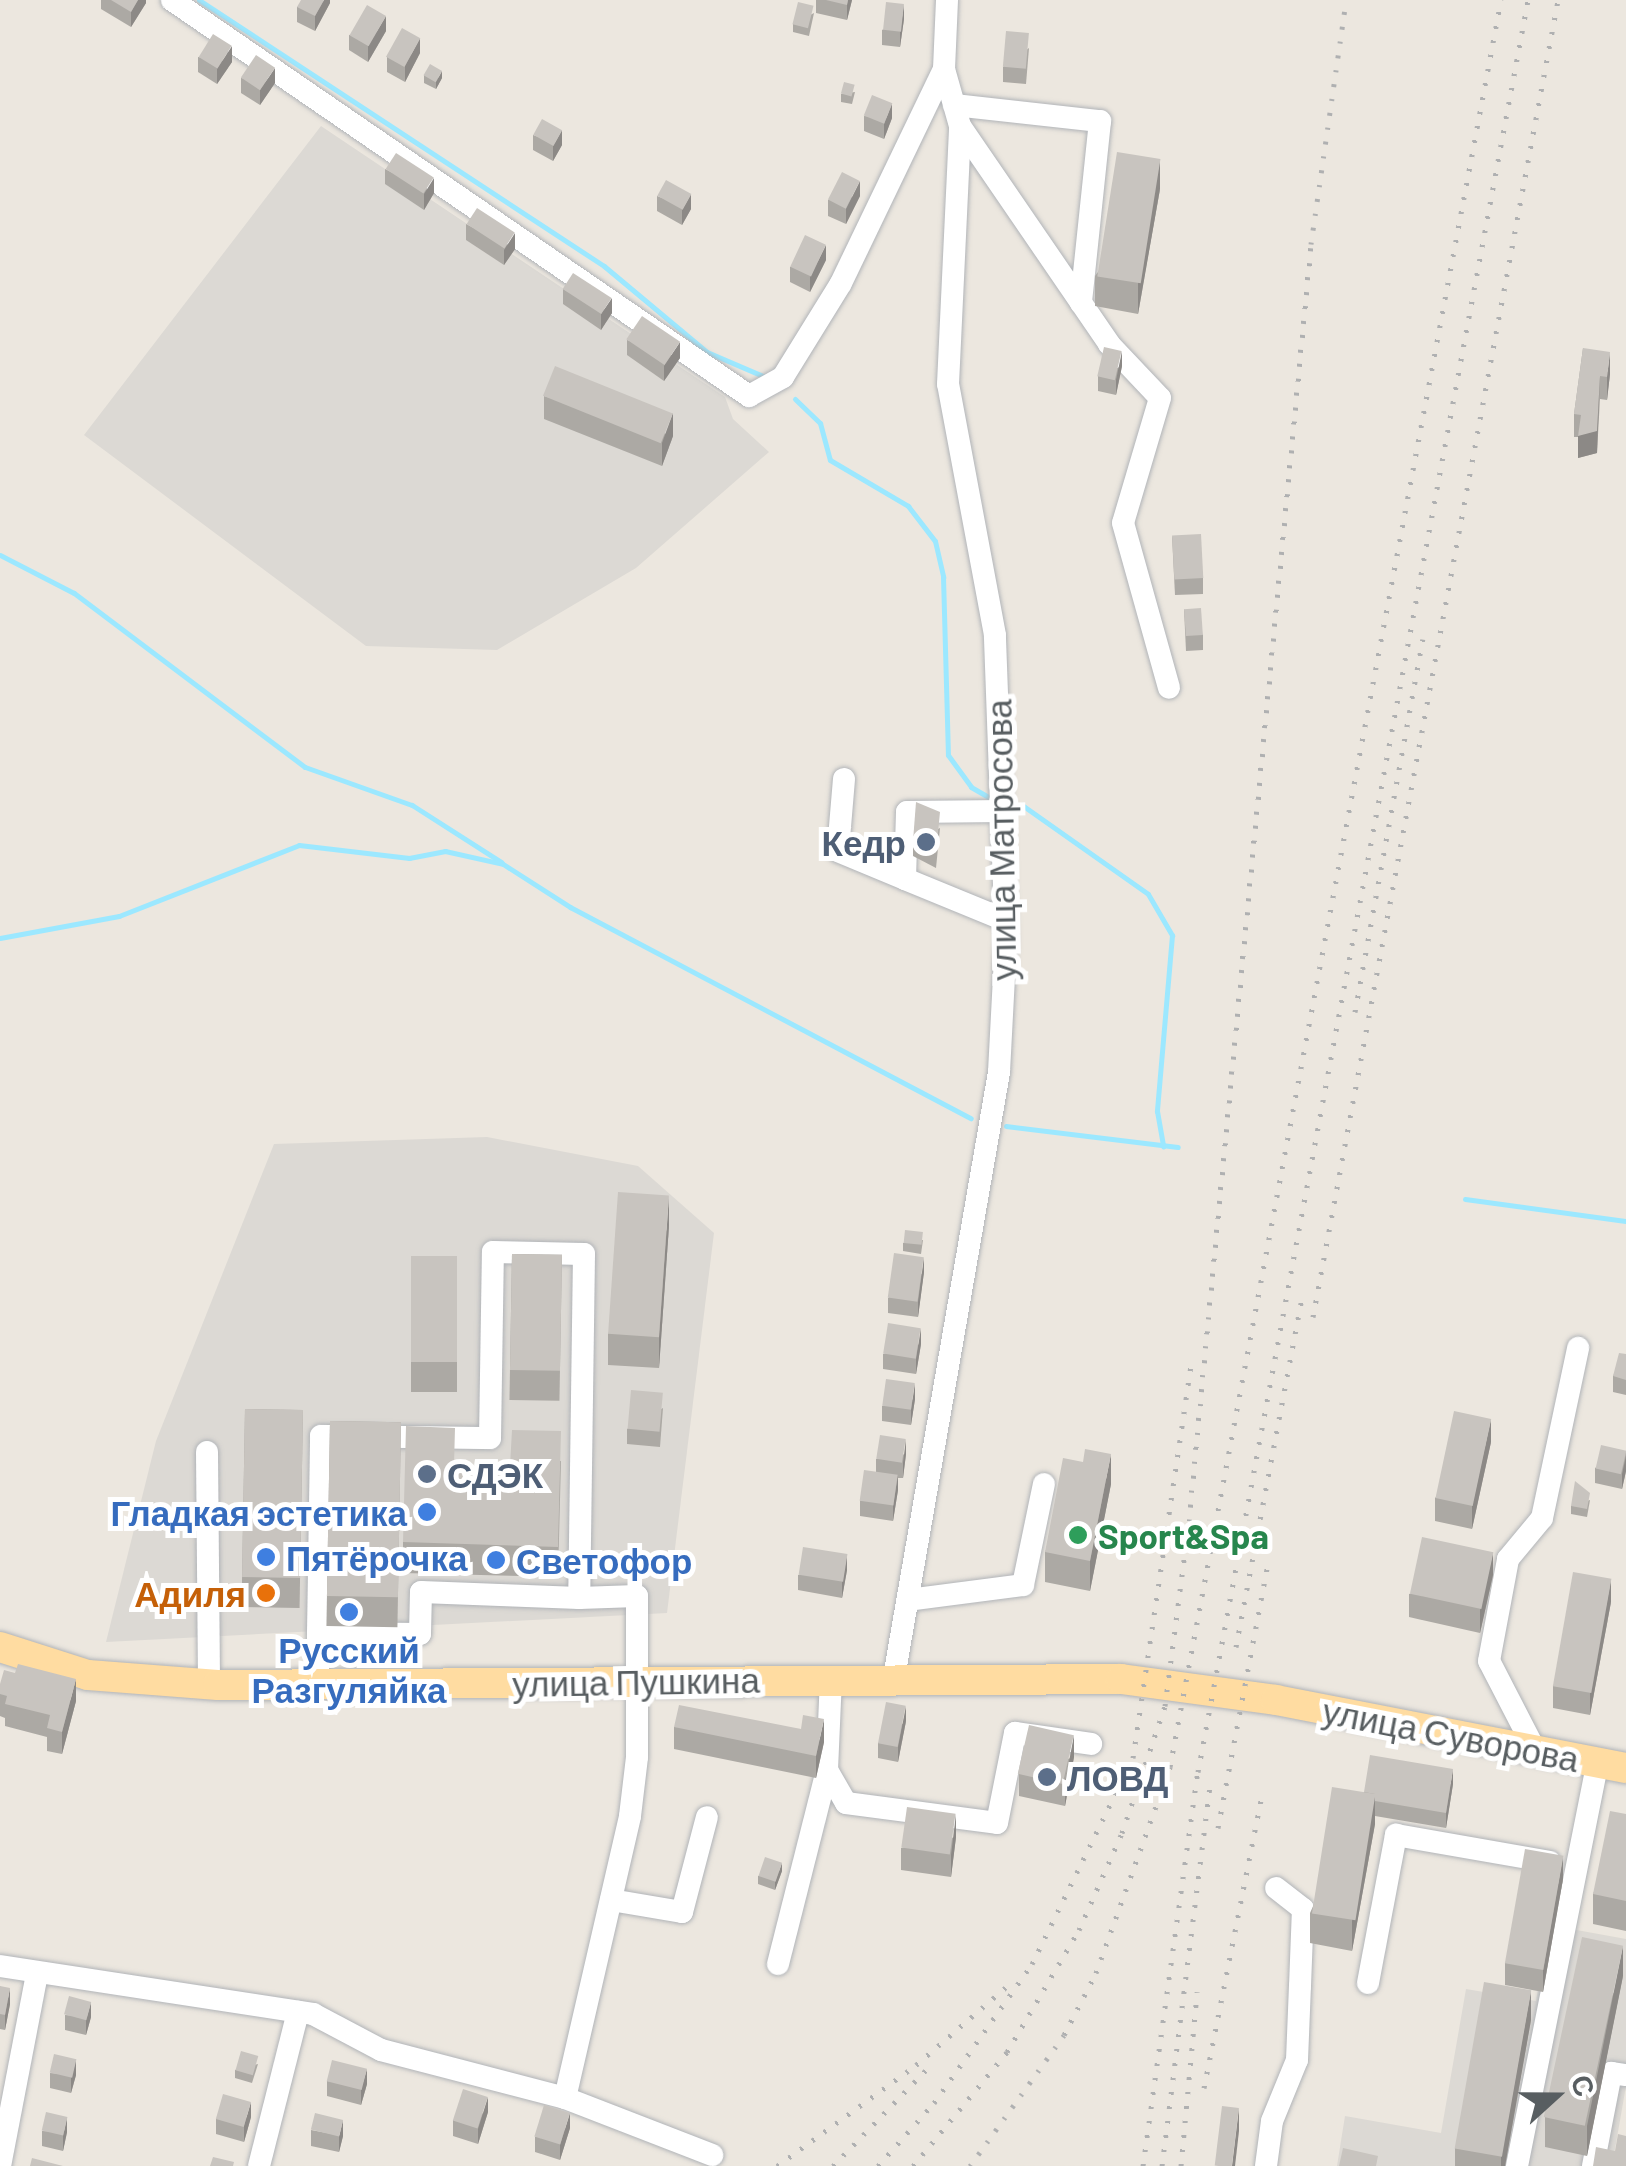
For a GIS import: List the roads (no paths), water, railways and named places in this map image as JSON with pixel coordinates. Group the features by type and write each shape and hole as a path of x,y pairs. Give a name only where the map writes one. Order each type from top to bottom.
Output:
{"main road":[{"name":"улица Пушкина","path":"0,1646 88,1675 209,1685 894,1677 1121,1679 1276,1700"},
{"name":"улица Суворова","path":"1276,1700 1612,1765"}],"street":[{"path":"172,0 749,396 784,377 841,284 944,69"},
{"name":"улица Матросова","path":"894,1677 999,1072 1005,920 995,635 948,384 957,116 944,69 947,0"},
{"path":"957,116 1081,304 1160,398 1123,523 1169,688"},
{"path":"957,116 1100,121 1081,304"},
{"path":"844,780 838,851 1005,920"},
{"path":"906,878 908,812 1004,810"},
{"path":"318,1684 321,1436 500,1438 493,1252 584,1254 572,1440 579,1598"},
{"path":"1534,1750 1489,1661 1508,1560 1542,1518 1578,1348"},
{"path":"207,1452 209,1685"},
{"path":"908,1600 1024,1585 1044,1484"},
{"path":"318,1633 420,1634 421,1592 579,1598 637,1596 637,1757 611,1900 565,2098"},
{"path":"778,1964 828,1770 831,1678"},
{"path":"828,1770 846,1803 998,1823 1015,1733 1091,1744"},
{"path":"1516,2166 1578,1866 1612,1765"},
{"path":"611,1900 682,1912 707,1817"},
{"path":"1368,1983 1396,1835 1578,1866"},
{"path":"1266,2166 1272,2121 1297,2060 1300,1986 1302,1908 1276,1888"},
{"path":"0,1966 298,2012 381,2050 565,2098 712,2155"},
{"path":"0,2166 36,1973"},
{"path":"259,2166 298,2012"},
{"path":"1593,2166 1611,2072 1626,2076"}],"waterway":[{"path":"199,0 604,266 707,352 765,377"},
{"path":"795,399 820,423 830,460 908,506 935,541 943,577 948,755 971,787 988,797"},
{"path":"0,555 74,593 305,767 412,805 501,862"},
{"path":"1022,805 1148,894 1172,935 1157,1111 1163,1146"},
{"path":"0,938 119,916 299,845 409,858 445,851 503,864 570,907 971,1118"},
{"path":"1006,1126 1178,1147"},
{"path":"1465,1199 1626,1221"}],"railway":[{"path":"913,2166 1007,2052 1079,1930 1122,1833 1165,1706 1189,1521 1311,244 1346,0"},
{"path":"970,2166 1064,2035 1096,1973 1170,1767 1501,0"},
{"path":"1143,2166 1198,1772 1528,0"},
{"path":"1313,1317 1558,0"},
{"path":"1355,1012 1423,639"},
{"path":"1236,1647 1303,1293"},
{"path":"878,2166 934,2103 1032,1964 1133,1758 1192,1357"},
{"path":"1218,1828 1267,1568"},
{"path":"1162,2166 1210,1784"},
{"path":"1204,2088 1261,1800"},
{"path":"777,2166 916,2065 1006,1987"},
{"path":"1181,2166 1197,1992"},
{"path":"833,2166 927,2069"}],"place":[{"name":"Кедр","path":"926,842"},
{"name":"СДЭК","path":"427,1474"},
{"name":"Гладкая эстетика","path":"427,1512"},
{"name":"Sport&Spa","path":"1078,1535"},
{"name":"Пятёрочка","path":"266,1557"},
{"name":"Светофор","path":"496,1560"},
{"name":"Адиля","path":"266,1593"},
{"name":"Русский Разгуляйка","path":"349,1612"},
{"name":"ЛОВД","path":"1047,1777"}]}
